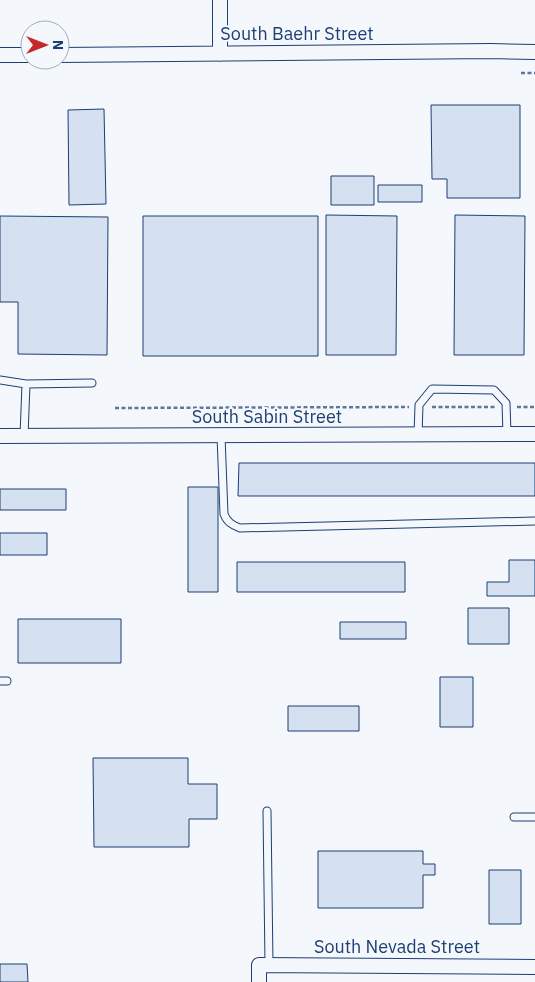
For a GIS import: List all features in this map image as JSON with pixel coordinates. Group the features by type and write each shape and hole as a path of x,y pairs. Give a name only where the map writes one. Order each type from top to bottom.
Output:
{"street":[{"path":"220,0 220,54"},
{"name":"South Baehr Street","path":"70,54 535,52"},
{"path":"0,55 20,55"},
{"name":"South Sabin Street","path":"0,436 535,434"},
{"path":"259,982 264,965"},
{"name":"South Nevada Street","path":"264,965 535,967"}],"lane":[{"path":"0,380 26,384 92,383"},
{"path":"24,436 26,384"},
{"path":"418,435 419,405 432,389 494,390 506,403 507,434"},
{"path":"221,436 224,514 229,523 240,528 535,521"},
{"path":"264,965 267,811"},
{"path":"514,817 535,817"}],"path":[{"path":"521,73 535,73"},
{"path":"115,408 535,407"}],"building":[{"path":"431,105 520,105 520,198 447,198 447,179 432,179"},
{"path":"104,109 106,204 69,205 68,110"},
{"path":"331,176 374,176 374,205 331,205"},
{"path":"378,185 422,185 422,202 378,202"},
{"path":"326,215 397,216 396,355 326,355"},
{"path":"455,215 525,216 524,355 454,355"},
{"path":"0,216 108,217 107,355 18,354 18,302 0,302"},
{"path":"143,216 318,216 318,356 143,356"},
{"path":"239,463 535,463 535,496 238,496"},
{"path":"188,487 218,487 218,592 188,592"},
{"path":"0,489 66,489 66,510 0,510"},
{"path":"0,533 47,533 47,555 0,555"},
{"path":"509,560 535,560 535,596 487,596 487,582 509,582"},
{"path":"237,562 405,562 405,592 237,592"},
{"path":"468,608 509,608 509,644 468,644"},
{"path":"18,619 121,619 121,663 18,663"},
{"path":"340,622 406,622 406,639 340,639"},
{"path":"440,677 473,677 473,727 440,727"},
{"path":"288,706 359,706 359,731 288,731"},
{"path":"93,758 188,758 188,784 217,784 217,819 189,819 189,847 94,847"},
{"path":"318,851 423,851 423,864 435,864 435,875 423,875 423,908 318,908"},
{"path":"489,870 521,870 521,924 489,924"},
{"path":"0,964 27,964 28,982 0,982"}]}
